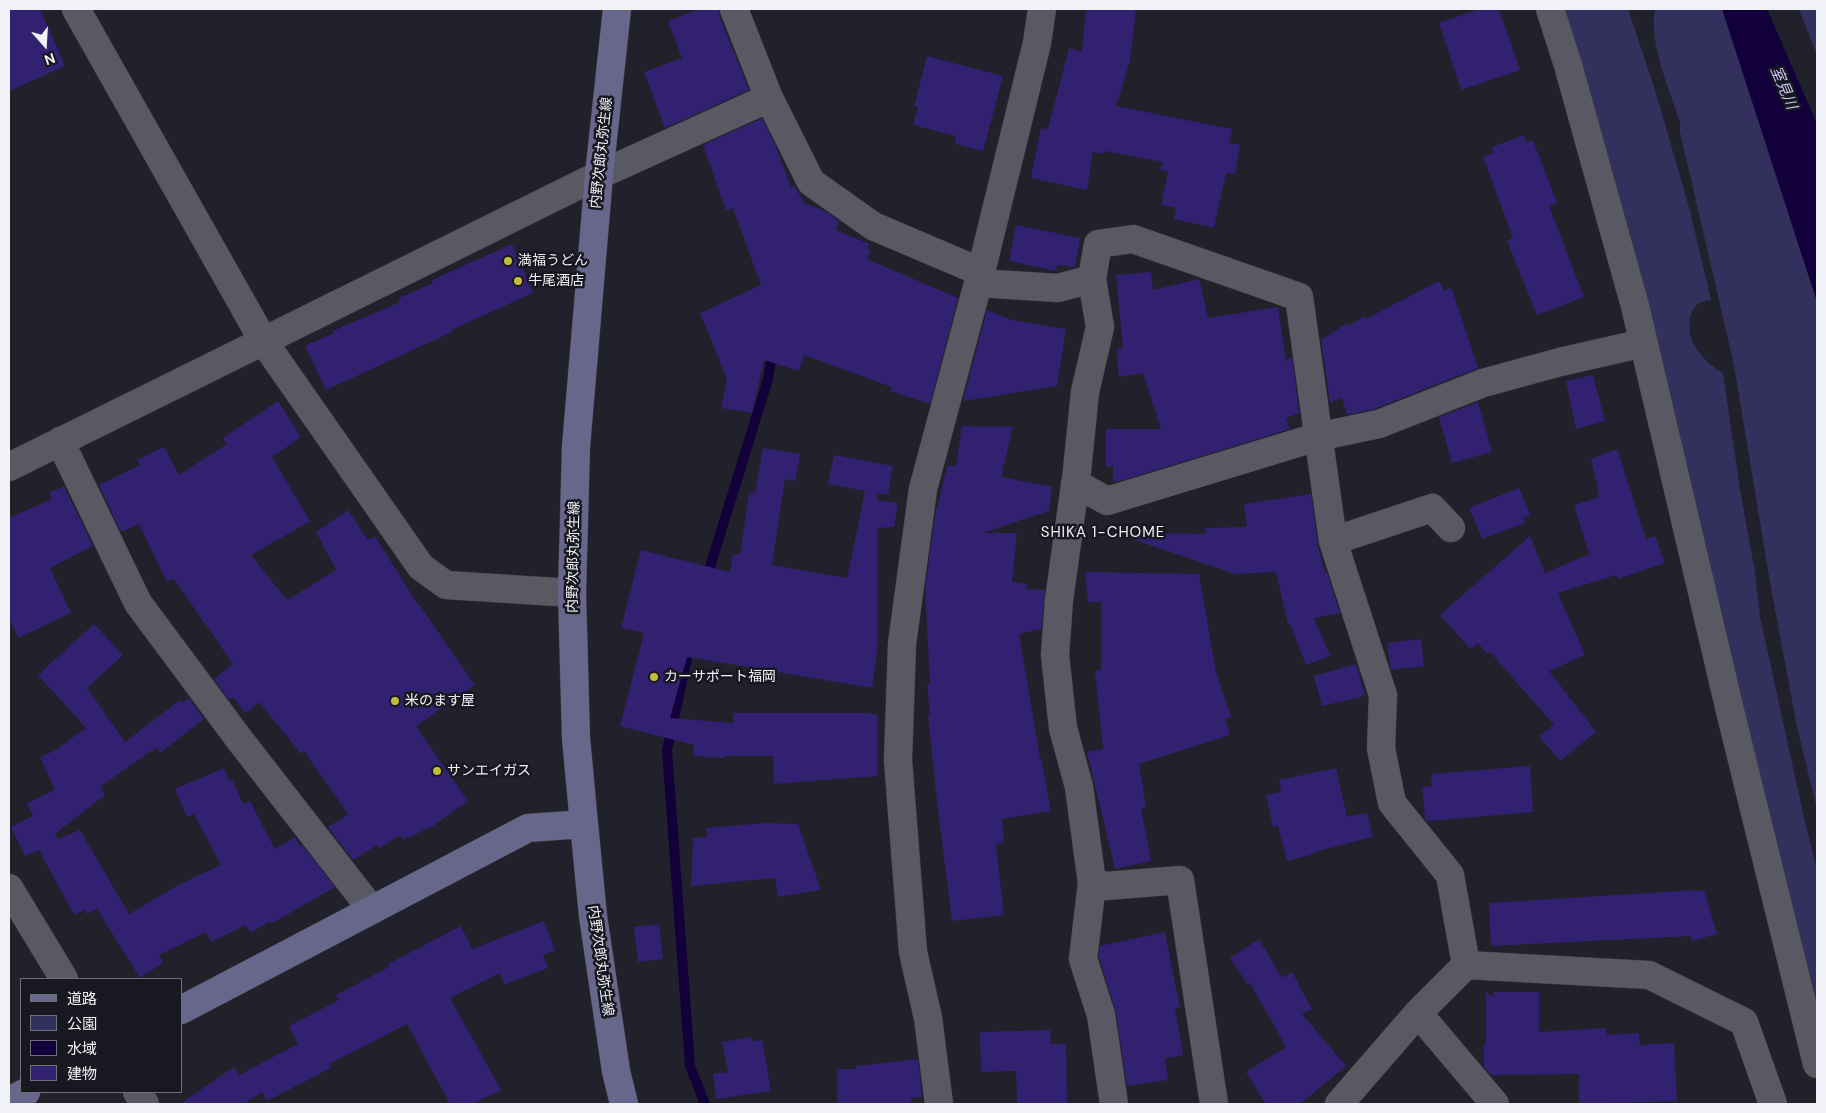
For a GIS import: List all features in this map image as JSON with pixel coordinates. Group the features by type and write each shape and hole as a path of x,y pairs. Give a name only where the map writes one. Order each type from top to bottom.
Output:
{"main road":[{"name":"内野次郎丸弥生線","path":"617,9 599,175 576,448 572,593 576,738 593,916 616,1071 624,1104"},
{"path":"182,1009 528,828 584,824"},
{"path":"9,1101 24,1093"}],"street":[{"path":"76,9 264,342 421,567 446,584 572,593"},
{"path":"734,9 769,98 811,182 873,226 979,277 1058,288 1092,279"},
{"path":"939,1104 928,1018 913,952 898,760 902,644 924,489 1037,43 1042,9"},
{"path":"1550,9 1571,75 1644,343 1731,715 1817,1064"},
{"path":"9,467 599,175 769,98"},
{"path":"1114,1104 1101,1014 1083,959 1092,883 1079,787 1063,728 1055,655 1059,600 1085,392 1100,326 1092,279 1098,244 1133,239 1299,297 1333,541 1383,695 1381,748 1392,803 1450,875 1466,965"},
{"path":"1075,483 1107,501 1317,437 1379,424 1484,383 1560,362 1644,343"},
{"path":"60,441 138,603 233,731 372,910"},
{"path":"1333,541 1432,508 1451,528"},
{"path":"1092,883 1106,886 1180,880 1214,1104"},
{"path":"9,888 63,978"},
{"path":"1339,1104 1418,1013 1466,965 1649,975 1744,1022 1773,1104"},
{"path":"1418,1013 1496,1104"},
{"path":"138,1093 146,1104"}],"green space":[{"path":"1560,9 1628,9 1656,93 1690,211 1711,300 1699,303 1692,312 1690,317 1691,336 1697,350 1711,365 1723,373 1740,490 1755,572 1760,617 1817,869 1817,1019"},
{"path":"1655,9 1733,9 1817,261 1817,809 1797,727 1770,582 1734,365 1680,132 1680,122 1657,51 1654,22"},
{"path":"1799,9 1817,9 1817,55"}],"water":[{"name":"室見川","path":"1722,9 1767,9 1817,124 1817,302"}],"building":[{"path":"9,9 40,9 65,66 9,91"},
{"path":"699,9 719,9 719,15 749,90 665,128 644,72 682,58 668,21"},
{"path":"1086,9 1136,9 1130,61 1116,106 1232,129 1229,143 1240,145 1235,174 1226,173 1214,228 1174,219 1176,208 1161,205 1168,172 1160,170 1163,162 1105,151 1104,154 1093,152 1087,190 1031,178 1041,128 1048,129 1069,48 1082,52"},
{"path":"1480,9 1499,9 1520,70 1461,90 1439,23"},
{"path":"927,56 1003,76 983,151 955,144 956,136 913,125 918,107 914,106"},
{"path":"762,118 776,147 791,187 795,186 804,203 825,211 839,221 836,230 869,244 867,249 871,250 867,259 958,298 930,404 890,391 892,387 804,355 799,371 764,360 752,413 721,408 727,379 700,313 761,285 733,208 726,211 703,145"},
{"path":"1524,135 1527,143 1533,140 1557,203 1549,206 1584,297 1537,315 1507,241 1513,238 1483,157 1494,153 1492,147"},
{"path":"1016,225 1080,238 1075,267 1057,265 1056,271 1009,261"},
{"path":"512,244 533,293 326,390 305,346 334,333 333,331 400,302 399,298 433,283 432,280"},
{"path":"1151,272 1153,290 1199,279 1208,318 1278,307 1286,361 1292,357 1299,413 1286,418 1290,429 1120,481 1113,481 1113,466 1106,467 1106,429 1161,429 1143,373 1119,377 1117,360 1117,349 1123,348 1116,275"},
{"path":"1439,281 1444,291 1451,287 1478,368 1374,409 1347,415 1342,398 1330,403 1321,340 1347,323 1348,326 1365,316 1366,319"},
{"path":"987,310 1012,320 1066,329 1057,386 963,401"},
{"path":"1593,375 1605,421 1576,429 1566,381"},
{"path":"278,401 301,437 272,457 310,521 251,555 287,600 336,570 316,532 348,510 368,540 375,536 417,603 475,685 416,726 468,801 433,826 403,840 400,835 380,848 377,845 353,860 328,827 348,814 304,751 301,754 259,702 245,713 233,697 229,700 214,679 233,664 174,579 167,582 139,524 121,532 99,485 140,465 137,460 164,447 179,475 227,444 223,438"},
{"path":"1478,402 1492,452 1452,463 1439,417"},
{"path":"962,426 1013,427 1001,477 1052,487 1049,511 982,533 1017,533 1012,582 1027,584 1026,589 1045,590 1041,629 1019,634 1051,811 1002,819 1004,843 996,845 1004,915 952,921 928,715 930,715 927,684 930,684 925,588 936,509 947,466 956,466"},
{"path":"763,448 800,454 795,481 785,479 772,565 847,578 865,491 828,484 834,455 893,466 888,495 877,493 877,500 898,503 894,527 877,528 877,651 872,688 687,657 670,718 733,723 733,713 869,713 877,715 877,776 774,784 773,756 724,756 724,758 693,756 694,745 620,726 644,633 621,628 641,550 730,572 733,554 740,555 749,493 755,493"},
{"path":"1617,449 1646,539 1655,536 1665,563 1618,579 1616,575 1558,593 1585,655 1549,671 1596,732 1560,761 1539,736 1554,725 1490,652 1487,654 1478,643 1470,649 1440,615 1530,536 1545,573 1589,554 1574,505 1598,498 1597,494 1599,493 1591,459"},
{"path":"64,486 93,546 50,568 71,613 18,638 9,618 9,518 52,499 49,493"},
{"path":"1519,488 1530,515 1523,518 1525,523 1482,539 1469,508"},
{"path":"1311,494 1318,546 1325,573 1327,572 1340,613 1314,618 1330,656 1306,665 1290,624 1288,624 1276,572 1235,574 1129,538 1130,533 1206,534 1206,528 1247,527 1244,504"},
{"path":"1085,572 1199,574 1216,672 1231,717 1225,719 1230,735 1139,764 1146,807 1141,809 1151,861 1115,869 1087,752 1103,749 1095,671 1101,670 1101,602 1088,602"},
{"path":"94,624 123,655 87,688 125,742 180,700 182,703 189,698 204,719 160,753 157,747 101,786 105,795 55,834 58,839 80,830 129,914 180,884 221,865 194,814 187,817 175,789 224,768 229,781 232,779 243,804 250,801 275,849 295,837 300,846 302,845 335,887 271,924 270,921 251,933 246,925 211,942 206,932 159,955 163,963 140,978 97,909 87,914 84,910 74,915 39,850 25,856 11,827 33,816 27,803 55,790 40,757 54,751 86,728 38,675"},
{"path":"1421,639 1424,666 1391,670 1387,643"},
{"path":"1356,664 1365,696 1322,706 1314,676"},
{"path":"1530,766 1533,812 1427,821 1425,819 1422,787 1432,786 1431,774"},
{"path":"1336,768 1347,817 1367,813 1373,837 1287,861 1278,826 1273,827 1266,795 1281,792 1279,780"},
{"path":"766,823 798,824 821,890 778,897 775,878 691,886 693,838 707,837 706,828"},
{"path":"1697,890 1697,892 1704,890 1717,934 1692,941 1691,936 1491,946 1489,903"},
{"path":"544,921 555,951 543,955 548,968 504,985 500,973 450,998 501,1090 472,1104 450,1104 407,1024 329,1064 331,1068 267,1101 262,1092 244,1104 180,1104 234,1067 239,1075 298,1044 289,1026 339,1000 336,995 389,967 388,964 461,926 472,949"},
{"path":"659,924 663,959 638,962 634,927"},
{"path":"1165,932 1180,1008 1175,1008 1183,1055 1165,1058 1168,1080 1127,1086 1116,1013 1099,957 1100,946"},
{"path":"1259,939 1282,978 1292,972 1312,1009 1302,1014 1346,1066 1300,1104 1266,1104 1246,1072 1286,1047 1250,983 1248,985 1230,958"},
{"path":"1486,992 1493,997 1493,992 1539,992 1539,1032 1606,1028 1607,1035 1639,1033 1640,1045 1674,1043 1677,1101 1579,1104 1579,1074 1491,1075 1484,1067"},
{"path":"1050,1030 1051,1044 1066,1044 1067,1104 1017,1104 1016,1071 981,1072 980,1032"},
{"path":"752,1037 753,1042 762,1040 771,1091 716,1099 713,1074 728,1072 722,1042"},
{"path":"918,1059 922,1097 911,1098 912,1104 837,1104 837,1069 856,1069 856,1066"}],"waterway":[{"path":"706,580 768,379 773,349"},
{"path":"690,645 667,750 690,1066 705,1104"}],"place":[{"name":"満福うどん","path":"508,261"},
{"name":"牛尾酒店","path":"518,281"},
{"name":"カーサポート福岡","path":"654,677"},
{"name":"米のます屋","path":"395,701"},
{"name":"サンエイガス","path":"437,771"}],"district":[{"name":"SHIKA 1-CHOME","path":"1103,533"}]}
